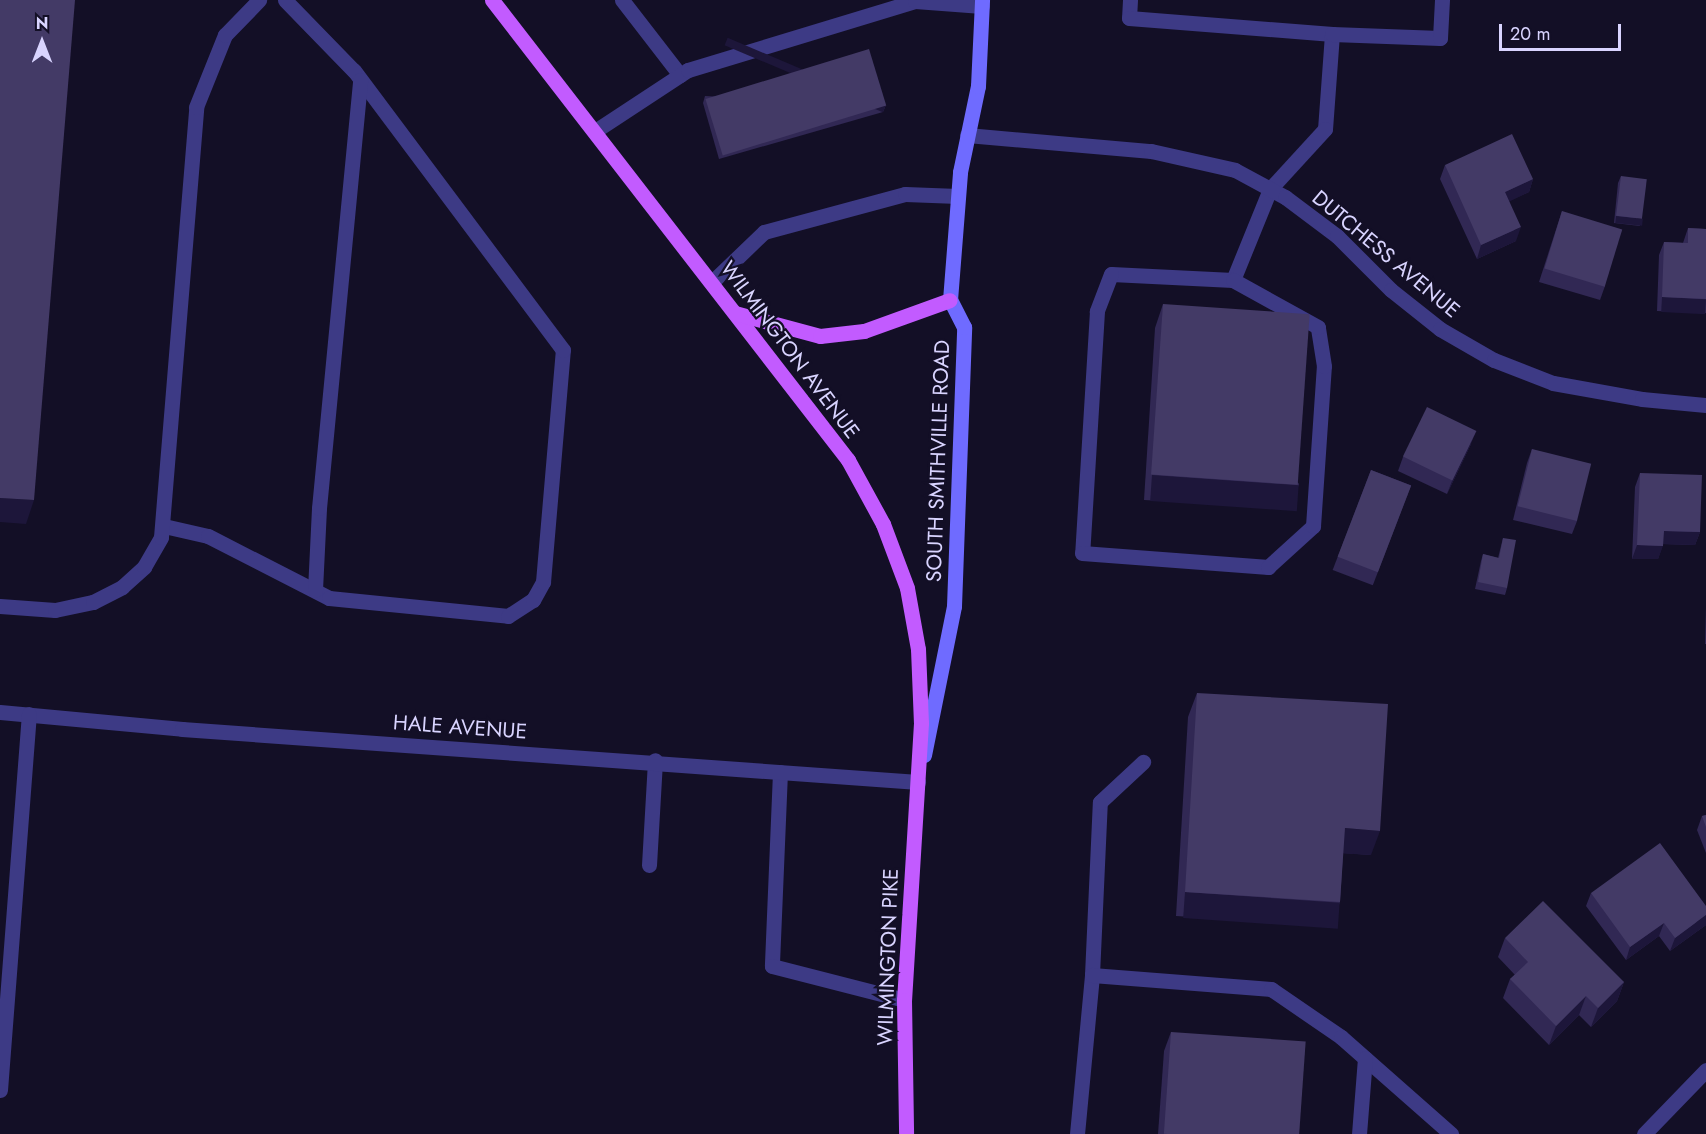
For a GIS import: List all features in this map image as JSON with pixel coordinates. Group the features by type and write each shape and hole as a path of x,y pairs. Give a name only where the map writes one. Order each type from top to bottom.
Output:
{"main road":[{"name":"WILMINGTON AVENUE","path":"492,0 848,460 883,524 907,588 918,649 918,782"},
{"path":"735,313 820,336 864,331 950,300 958,196 967,135 978,86 982,3"},
{"name":"SOUTH SMITHVILLE ROAD","path":"918,782 954,606 964,327 950,300"},
{"name":"WILMINGTON PIKE","path":"906,1134 904,1000 918,782"}],"street":[{"path":"0,606 55,610 93,602 122,587 144,567 164,526 196,107 225,35 259,0"},
{"path":"164,526 208,537 329,598 508,616 533,600 543,582 563,350 360,80 285,0"},
{"path":"622,0 680,75"},
{"path":"1130,0 1129,18 1332,34 1440,38 1442,0"},
{"path":"595,131 680,75 915,1 982,3"},
{"path":"1233,280 1270,189 1325,129 1332,34"},
{"path":"315,590 319,508 360,80"},
{"name":"DUTCHESS AVENUE","path":"967,135 1151,151 1235,170 1270,189 1337,236 1391,290 1440,329 1494,360 1553,383 1642,399 1706,405"},
{"path":"712,282 764,232 905,194 958,196"},
{"path":"1111,274 1233,280 1318,327 1324,366 1313,526 1268,567 1082,553 1097,311 1111,274"},
{"name":"HALE AVENUE","path":"0,712 183,729 655,760 918,782"},
{"path":"0,1090 4,991 29,714"},
{"path":"649,865 655,760"},
{"path":"1077,1134 1092,975 1100,802 1143,762"},
{"path":"780,772 772,966 904,1000"},
{"path":"1092,975 1271,989 1365,1058 1451,1134"},
{"path":"1359,1134 1365,1058"},
{"path":"1644,1134 1706,1070"}],"building":[{"path":"0,0 75,0 34,500 0,498"},
{"path":"869,49 886,105 723,155 705,99"},
{"path":"1512,134 1533,179 1505,192 1521,227 1481,245 1445,165"},
{"path":"1621,176 1647,179 1642,219 1616,216"},
{"path":"1562,211 1622,229 1605,287 1544,268"},
{"path":"1688,228 1706,229 1706,299 1662,297 1664,242 1688,243"},
{"path":"1163,304 1310,314 1298,485 1151,475"},
{"path":"1427,407 1476,431 1452,481 1403,456"},
{"path":"1532,449 1591,464 1577,521 1518,506"},
{"path":"1371,470 1411,485 1378,572 1338,557"},
{"path":"1640,473 1702,475 1700,532 1664,531 1663,546 1637,545"},
{"path":"1503,538 1516,540 1507,588 1478,582 1483,554 1499,558"},
{"path":"1197,693 1388,704 1380,831 1345,828 1340,902 1185,892"},
{"path":"1706,815 1706,827 1702,816"},
{"path":"1660,843 1706,906 1706,915 1675,938 1664,923 1630,947 1591,893"},
{"path":"1543,901 1624,982 1598,1008 1586,996 1556,1026 1510,979 1528,962 1505,938"},
{"path":"1171,1032 1306,1041 1299,1134 1164,1134"}]}
